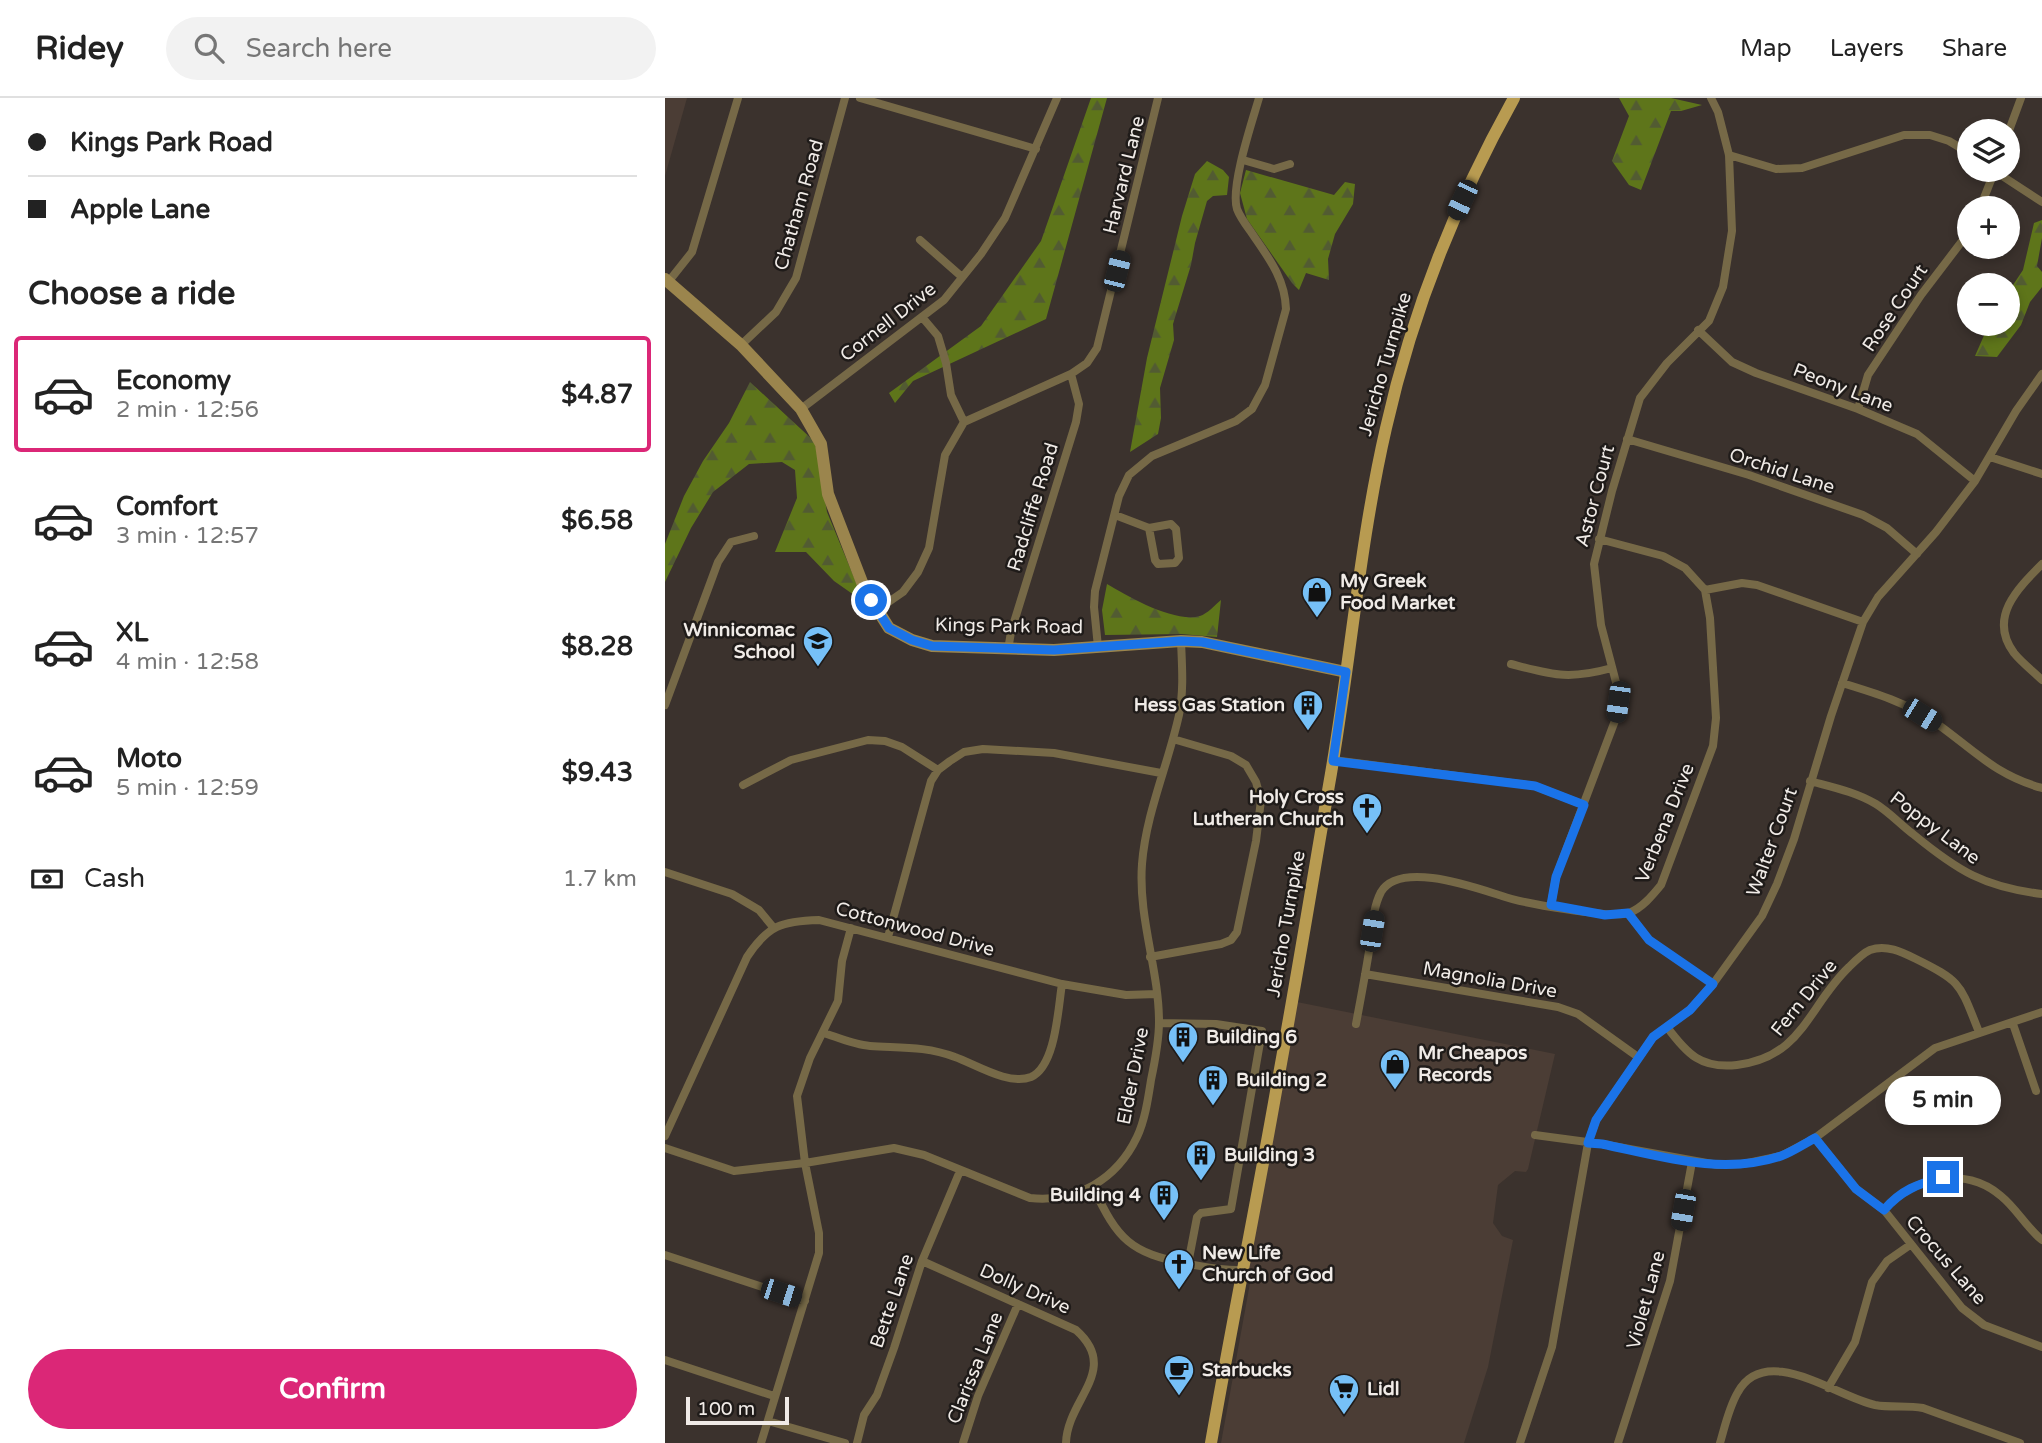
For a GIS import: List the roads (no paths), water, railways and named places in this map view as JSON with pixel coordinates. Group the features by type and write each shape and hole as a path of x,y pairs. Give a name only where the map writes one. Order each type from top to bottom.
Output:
{"main road":[{"name":"Jericho Turnpike","path":"1211,1443 1333,761 1381,448 1409,340 1452,221 1514,98"}],"street":[{"path":"667,280 692,252 738,98"},
{"name":"Chatham Road","path":"741,345 776,312 796,278 845,98"},
{"path":"860,98 1037,149"},
{"name":"Cornell Drive","path":"801,409 944,300 1005,218 1037,149 1056,98"},
{"name":"Harvard Lane","path":"964,422 1071,374 1087,363 1097,348 1158,98"},
{"path":"1098,647 1095,591 1122,487 1139,465 1152,456 1236,421 1252,409 1265,385 1284,317 1286,298 1277,270 1238,211 1236,194 1259,98"},
{"name":"Astor Court","path":"1551,905 1556,877 1616,718 1618,702 1601,625 1594,564 1599,538 1640,398 1698,330 1709,321 1719,301 1728,262 1732,231 1729,155 1718,112 1711,98"},
{"path":"2013,119 2021,98"},
{"path":"1729,155 1776,169 1802,168 1904,135 1930,135 1957,146"},
{"path":"1243,160 1274,169 1290,164"},
{"path":"2013,182 2042,202"},
{"path":"920,240 962,277"},
{"name":"Rose Court","path":"1858,409 1868,375 1921,295 1957,248"},
{"name":"Kings Park Road","path":"667,280 741,345 801,409 821,444 828,494 865,590 889,628 912,640 932,646 1007,650 1202,642 1346,672"},
{"path":"877,610 903,592 929,548 945,455 964,422 951,395 938,336 922,317"},
{"name":"Peony Lane","path":"1698,330 1732,362 1917,434 1975,481"},
{"name":"Radcliffe Road","path":"1007,650 1076,422 1079,404 1071,374"},
{"name":"Walter Court","path":"1520,1443 1552,1347 1588,1143 1596,1120 1653,1037 1690,1010 1713,984 1762,916 1794,839 1810,780 1863,622 1878,597 1917,554 1975,481 2016,411 2042,374"},
{"name":"Orchid Lane","path":"1627,439 1749,475 1863,514 1887,528 1917,554"},
{"path":"1990,457 2042,474"},
{"path":"1115,515 1149,528 1171,524 1176,529 1179,558 1175,563 1159,564 1155,560 1149,528"},
{"path":"665,705 718,562 731,542 754,536"},
{"path":"1599,538 1663,556 1685,568 1705,590 1742,583 1757,585 1863,622"},
{"path":"2042,564 2021,584 2007,608 2002,631 2014,653 2042,680"},
{"name":"Verbena Drive","path":"1628,913 1649,900 1661,885 1713,746 1716,718 1714,669 1705,590"},
{"name":"Elder Drive","path":"665,1148 734,1171 805,1163 894,1148 924,1155 1030,1198 1059,1198 1093,1187 1120,1165 1137,1136 1147,1103 1159,1023 1157,994 1141,903 1142,863 1161,773 1179,714 1183,682 1181,641"},
{"path":"1511,664 1567,677 1612,667"},
{"path":"1842,683 1909,706 1936,723 1987,764 2020,782 2042,788"},
{"path":"1150,957 1221,944 1231,940 1237,932 1256,841 1261,800 1256,782 1246,765 1231,756 1173,739"},
{"path":"743,785 791,760 868,740 885,741 902,747 938,770"},
{"path":"888,937 927,793 938,770 964,752 983,749 1054,753 1161,773"},
{"path":"1333,761 1535,786 1584,805"},
{"name":"Poppy Lane","path":"1810,780 1877,804 1944,860 1972,877 2012,890 2042,894"},
{"path":"665,872 732,894 759,910 773,927 747,957 665,1136"},
{"path":"1356,1024 1382,890 1397,880 1413,876 1467,884 1503,897 1605,915 1628,913 1649,940 1713,984"},
{"name":"Cottonwood Drive","path":"773,927 796,920 819,920 1062,984 1126,995 1157,994"},
{"path":"761,1443 819,1243 797,1096 810,1058 838,1001 842,961 851,928"},
{"name":"Fern Drive","path":"1667,1027 1682,1048 1697,1059 1721,1066 1758,1063 1783,1050 1857,959 1870,950 1888,948 1948,975 1962,989 1979,1032"},
{"name":"Magnolia Drive","path":"1365,974 1558,1007 1578,1014 1639,1057"},
{"path":"824,1033 868,1046 926,1049 954,1056 989,1072 1018,1080 1033,1077 1046,1062 1053,1041 1062,984"},
{"path":"1535,1135 1718,1165 1743,1164 1781,1156 1815,1138 1935,1048 1979,1032 2013,1024 2042,1012"},
{"path":"1159,1023 1216,1024 1262,1031 1231,1209 1201,1213 1197,1217 1188,1264"},
{"path":"2013,1024 2036,1091"},
{"name":"Crocus Lane","path":"1815,1138 1856,1189 1884,1210 1962,1308 1984,1325 2042,1347"},
{"name":"Violet Lane","path":"1618,1443 1670,1282 1692,1162"},
{"name":"Bette Lane","path":"857,1443 864,1415 877,1395 894,1348 922,1261 960,1171"},
{"path":"1884,1210 1896,1196 1915,1184 1943,1177 1970,1180 2001,1195 2042,1240"},
{"path":"1093,1187 1114,1227 1132,1246 1161,1259 1242,1270"},
{"path":"1828,1388 1855,1342 1872,1282 1887,1261 1910,1245"},
{"path":"665,1255 804,1301"},
{"name":"Dolly Drive","path":"922,1261 1076,1330 1089,1341 1095,1357 1091,1378 1070,1421 1066,1443"},
{"name":"Clarissa Lane","path":"963,1443 978,1396 1018,1304"},
{"path":"665,1360 774,1396"},
{"path":"1720,1443 1738,1391 1757,1374 1780,1370 1875,1405 1909,1405 1923,1408 1997,1439 2020,1443"},
{"path":"768,1421 845,1443"}],"place":[{"name":"My Greek Food Market","path":"1317,619"},
{"name":"Winnicomac School","path":"818,668"},
{"name":"Hess Gas Station","path":"1308,732"},
{"name":"Holy Cross Lutheran Church","path":"1367,835"},
{"name":"Building 6","path":"1183,1064"},
{"name":"Mr Cheapos Records","path":"1395,1091"},
{"name":"Building 2","path":"1213,1107"},
{"name":"Building 3","path":"1201,1182"},
{"name":"Building 4","path":"1164,1222"},
{"name":"New Life Church of God","path":"1179,1291"},
{"name":"Starbucks","path":"1179,1397"},
{"name":"Lidl","path":"1344,1416"}]}
